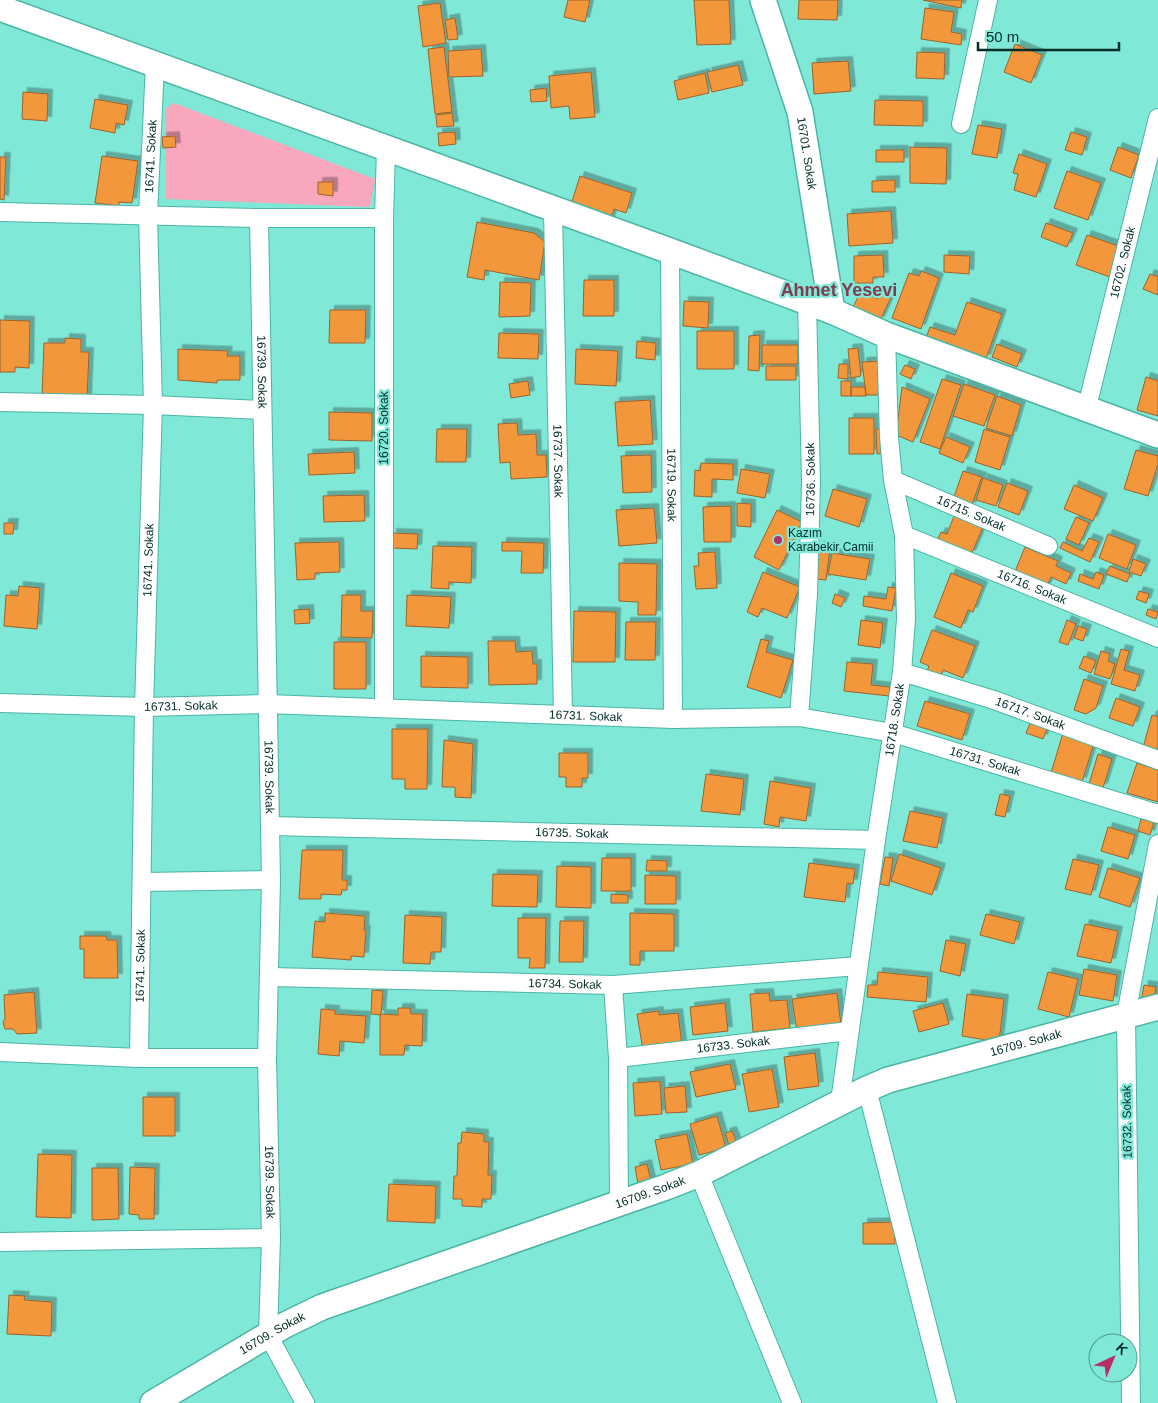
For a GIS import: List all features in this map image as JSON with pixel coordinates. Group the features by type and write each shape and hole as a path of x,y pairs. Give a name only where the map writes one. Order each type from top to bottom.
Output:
{"street":[{"name":"16701. Sokak","path":"763,0 800,112 832,311"},
{"path":"961,124 988,0"},
{"path":"0,8 552,210 670,251 832,311 886,335 1158,434"},
{"name":"16741. Sokak","path":"139,1058 144,707 153,405 148,215 155,64"},
{"name":"16702. Sokak","path":"1087,407 1155,151 1158,118"},
{"name":"16720. Sokak","path":"384,708 384,218 386,148"},
{"name":"16737. Sokak","path":"552,210 563,714"},
{"path":"0,212 259,218 384,218"},
{"name":"16739. Sokak","path":"259,218 271,880 267,1058 270,1238 268,1334"},
{"name":"16719. Sokak","path":"670,251 673,719"},
{"name":"16736. Sokak","path":"799,717 808,594 812,482 807,302"},
{"name":"16718. Sokak","path":"840,1102 876,840 902,672 906,619 904,535 893,480 889,437 886,335"},
{"path":"0,402 153,405 262,410"},
{"name":"16715. Sokak","path":"893,480 1048,546"},
{"name":"16716. Sokak","path":"904,535 1158,638"},
{"name":"16717. Sokak","path":"902,672 994,700 1158,760"},
{"name":"16731. Sokak","path":"0,703 144,707 267,704 673,719 799,717 893,733 1158,814"},
{"name":"16735. Sokak","path":"270,826 876,840"},
{"name":"16732. Sokak","path":"1131,1403 1126,1015 1158,844"},
{"path":"142,882 271,880"},
{"name":"16734. Sokak","path":"270,977 612,986 858,966"},
{"path":"612,986 618,1058 620,1204"},
{"name":"16709. Sokak","path":"153,1403 268,1334 322,1307 620,1204 699,1174 867,1089 918,1071 1158,1007"},
{"name":"16733. Sokak","path":"618,1058 849,1032"},
{"path":"0,1052 139,1058 267,1058"},
{"path":"867,1089 947,1403"},
{"path":"699,1174 792,1403"},
{"path":"0,1242 270,1238"},
{"path":"268,1334 305,1403"}],"shaded area":[{"path":"174,103 375,179 370,207 166,199 165,109"}],"building":[{"path":"568,0 590,0 585,22 564,17"},
{"path":"694,0 729,0 731,44 697,45"},
{"path":"799,0 838,0 837,20 798,19"},
{"path":"923,0 962,0 961,8"},
{"path":"440,3 446,43 423,47 418,6"},
{"path":"925,8 954,12 951,32 962,34 961,45 921,39"},
{"path":"455,18 458,39 448,40 445,20"},
{"path":"1015,44 1042,55 1031,83 1004,72"},
{"path":"444,47 452,112 435,114 428,49"},
{"path":"481,49 483,76 449,77 448,51"},
{"path":"917,52 945,53 944,79 916,78"},
{"path":"848,61 851,91 814,94 812,63"},
{"path":"738,65 743,85 712,92 707,72"},
{"path":"591,72 595,117 570,119 569,106 551,108 549,76"},
{"path":"705,73 709,93 678,100 674,81"},
{"path":"546,88 547,101 531,102 530,90"},
{"path":"23,92 48,94 47,121 22,119"},
{"path":"95,99 128,105 124,125 116,123 115,133 90,128"},
{"path":"875,100 923,101 923,126 874,125"},
{"path":"452,113 454,126 437,127 436,115"},
{"path":"978,125 1002,129 997,158 972,154"},
{"path":"455,132 456,144 439,146 438,133"},
{"path":"1071,132 1087,137 1082,155 1065,150"},
{"path":"175,136 176,147 163,148 162,137"},
{"path":"910,147 947,148 946,184 910,183"},
{"path":"1118,147 1139,155 1131,178 1110,170"},
{"path":"876,150 904,150 904,162 876,162"},
{"path":"1019,154 1047,164 1036,197 1014,190 1018,174 1013,173"},
{"path":"102,156 138,161 132,203 119,202 119,206 95,203"},
{"path":"0,157 6,157 4,200 0,199"},
{"path":"1067,171 1101,183 1088,220 1054,208"},
{"path":"580,176 632,193 626,213 614,209 610,221 570,208"},
{"path":"895,180 895,192 872,192 872,181"},
{"path":"318,182 333,182 333,196 318,194"},
{"path":"891,211 893,243 849,246 847,214"},
{"path":"477,222 534,233 545,242 539,280 485,270 484,280 467,277"},
{"path":"1046,223 1073,233 1067,247 1041,237"},
{"path":"1087,235 1121,247 1110,277 1076,265"},
{"path":"883,255 884,277 873,277 873,283 854,283 854,256"},
{"path":"944,255 970,256 969,274 944,272"},
{"path":"921,271 939,278 921,329 892,318 909,273 919,276"},
{"path":"1150,274 1158,277 1158,295 1143,289"},
{"path":"584,280 614,280 614,316 583,316"},
{"path":"500,282 531,283 530,316 499,317"},
{"path":"861,291 878,299 881,292 891,297 880,321 852,309"},
{"path":"684,301 709,302 708,328 683,326"},
{"path":"967,302 1002,314 986,359 926,338 930,327 955,335"},
{"path":"330,310 366,310 365,343 329,343"},
{"path":"0,320 30,321 29,368 15,367 15,372 0,372"},
{"path":"697,331 734,331 734,369 697,369"},
{"path":"499,333 539,334 538,359 498,358"},
{"path":"760,335 759,371 748,370 749,336"},
{"path":"65,338 81,339 81,352 89,352 87,399 42,397 44,343 65,343"},
{"path":"637,341 656,343 655,360 636,358"},
{"path":"997,344 1022,354 1017,367 992,357"},
{"path":"762,345 798,345 798,364 762,364"},
{"path":"858,348 861,376 851,378 848,349"},
{"path":"178,349 228,351 227,356 240,356 240,380 217,380 217,383 178,380"},
{"path":"576,349 618,351 616,386 575,384"},
{"path":"879,361 881,395 866,395 862,362"},
{"path":"839,364 848,364 848,379 838,378"},
{"path":"905,365 915,369 911,379 900,374"},
{"path":"766,366 796,366 796,380 766,380"},
{"path":"1146,377 1158,381 1158,416 1137,410"},
{"path":"942,379 961,385 940,449 920,442"},
{"path":"528,381 530,395 511,398 509,384"},
{"path":"841,381 851,381 851,396 841,396"},
{"path":"964,384 995,395 984,426 953,416"},
{"path":"851,387 865,387 866,396 851,396"},
{"path":"902,387 930,399 913,442 896,435"},
{"path":"997,396 1021,405 1012,436 986,428"},
{"path":"650,400 653,444 618,446 615,402"},
{"path":"329,412 372,413 372,441 329,440"},
{"path":"849,418 874,418 874,454 849,454"},
{"path":"517,423 518,435 536,434 537,455 546,455 547,477 511,479 510,462 500,463 498,424"},
{"path":"437,429 467,429 466,462 436,462"},
{"path":"876,429 884,429 885,453 877,454"},
{"path":"984,429 1010,437 1000,470 975,462"},
{"path":"946,437 970,447 963,463 939,453"},
{"path":"1136,450 1158,456 1158,464 1148,496 1124,489"},
{"path":"354,452 355,473 309,475 308,454"},
{"path":"651,455 652,492 623,493 621,456"},
{"path":"701,463 733,464 733,480 712,479 712,497 694,496 695,470 700,471"},
{"path":"741,469 770,474 765,498 737,493"},
{"path":"963,471 982,477 971,507 953,500"},
{"path":"983,478 1003,485 996,506 976,500"},
{"path":"1007,483 1028,491 1019,515 998,507"},
{"path":"1074,485 1103,498 1093,521 1064,509"},
{"path":"833,489 867,499 859,527 825,516"},
{"path":"364,495 365,521 324,522 323,496"},
{"path":"737,503 751,504 751,527 737,526"},
{"path":"731,506 731,542 704,542 703,507"},
{"path":"654,508 657,543 619,546 616,510"},
{"name":"Kazım Karabekir Camii","path":"777,510 802,522 779,570 754,557"},
{"path":"954,516 983,527 971,555 937,541 941,532 947,534"},
{"path":"1076,517 1089,523 1079,545 1066,539"},
{"path":"4,523 14,523 13,534 4,534"},
{"path":"392,533 418,534 417,549 392,548"},
{"path":"1108,534 1136,545 1127,569 1099,558"},
{"path":"1089,538 1099,542 1090,562 1060,548 1063,542 1082,551"},
{"path":"339,542 340,572 315,573 315,579 297,580 295,543"},
{"path":"502,542 544,543 543,573 521,573 522,551 502,551"},
{"path":"433,546 472,547 471,583 449,582 449,589 431,588"},
{"path":"819,546 830,548 826,580 814,579"},
{"path":"1025,547 1058,561 1056,566 1071,573 1066,584 1051,577 1046,588 1014,574"},
{"path":"715,552 717,588 696,589 694,566 699,566 698,553"},
{"path":"832,553 870,559 866,580 828,574"},
{"path":"1133,559 1146,564 1141,576 1129,572"},
{"path":"619,563 657,564 656,615 638,615 638,602 619,601"},
{"path":"1110,566 1130,574 1127,582 1106,574"},
{"path":"763,572 800,587 787,618 762,608 758,617 747,612"},
{"path":"1096,572 1104,575 1099,589 1078,581 1080,574 1093,579"},
{"path":"951,573 983,586 973,612 968,610 961,628 934,617"},
{"path":"19,586 40,588 37,629 4,626 6,595 18,596"},
{"path":"888,587 896,588 892,611 863,606 864,596 886,599"},
{"path":"1139,591 1149,594 1146,603 1136,599"},
{"path":"835,594 845,598 841,607 832,603"},
{"path":"342,595 361,595 361,611 373,611 372,638 341,637"},
{"path":"407,595 451,597 449,628 406,626"},
{"path":"309,609 310,623 295,624 294,610"},
{"path":"1148,609 1158,612 1156,619 1146,615"},
{"path":"574,611 616,612 615,662 573,662"},
{"path":"861,620 883,623 880,648 858,645"},
{"path":"1067,620 1076,624 1068,645 1059,642"},
{"path":"626,622 656,622 655,660 625,660"},
{"path":"1078,626 1087,629 1083,641 1074,638"},
{"path":"932,630 975,646 963,678 943,670 941,676 927,671 929,666 920,662"},
{"path":"761,639 769,641 766,652 793,660 781,698 747,687"},
{"path":"488,641 515,641 516,652 532,651 533,664 537,664 537,684 489,685"},
{"path":"334,642 366,642 366,689 334,689"},
{"path":"1121,649 1129,651 1124,670 1140,675 1135,691 1111,684"},
{"path":"1101,651 1110,654 1108,661 1115,664 1110,679 1094,674"},
{"path":"421,656 468,657 468,688 421,687"},
{"path":"1084,656 1096,661 1091,673 1079,668"},
{"path":"847,662 873,664 871,685 890,687 889,696 844,691"},
{"path":"1084,679 1103,686 1096,708 1086,714 1074,710"},
{"path":"1116,698 1140,707 1133,726 1109,718"},
{"path":"925,701 970,714 962,740 917,726"},
{"path":"1152,715 1158,717 1158,752 1143,748"},
{"path":"1031,721 1048,727 1043,739 1026,733"},
{"path":"392,729 428,729 427,789 405,789 405,779 392,779"},
{"path":"1063,733 1094,743 1082,782 1051,773"},
{"path":"444,740 473,744 471,798 455,797 455,787 442,787"},
{"path":"559,753 588,753 588,778 582,778 582,787 566,787 566,777 559,777"},
{"path":"1098,754 1112,759 1103,788 1089,784"},
{"path":"1137,763 1158,770 1158,802 1127,793"},
{"path":"706,774 744,779 740,815 701,811"},
{"path":"770,781 811,788 806,821 780,817 779,827 764,824"},
{"path":"1000,794 1010,796 1005,817 995,815"},
{"path":"910,811 943,818 937,848 903,841"},
{"path":"1141,819 1154,822 1150,835 1138,831"},
{"path":"1108,827 1135,835 1128,859 1101,851"},
{"path":"302,850 343,850 342,880 347,880 347,890 342,890 341,895 321,894 321,899 299,899"},
{"path":"899,854 941,868 932,895 891,881"},
{"path":"885,857 893,858 889,886 880,884"},
{"path":"602,858 631,858 631,891 601,891"},
{"path":"1073,859 1099,865 1091,895 1065,889"},
{"path":"647,860 667,861 667,871 646,871"},
{"path":"809,863 855,869 853,884 847,883 845,902 804,897"},
{"path":"557,866 591,867 591,908 556,907"},
{"path":"1108,868 1140,878 1130,907 1099,897"},
{"path":"493,874 538,875 537,907 492,906"},
{"path":"645,875 676,876 676,904 645,904"},
{"path":"611,894 628,895 628,903 611,903"},
{"path":"325,913 365,916 364,957 351,956 351,960 312,957 315,921 325,922"},
{"path":"630,913 674,914 674,951 640,951 640,965 630,965"},
{"path":"986,914 1020,922 1014,944 980,935"},
{"path":"405,915 442,917 441,952 431,952 430,964 403,963"},
{"path":"518,918 546,918 545,968 529,968 530,958 518,958"},
{"path":"560,921 584,921 583,962 559,962"},
{"path":"1085,924 1118,931 1111,963 1077,956"},
{"path":"80,936 106,936 107,940 117,940 118,978 84,978 84,949 80,949"},
{"path":"946,940 966,944 960,976 940,971"},
{"path":"1084,969 1117,975 1113,1001 1079,995"},
{"path":"878,972 928,977 926,1002 867,997 868,985 877,985"},
{"path":"1048,972 1078,979 1069,1017 1038,1009"},
{"path":"1144,985 1156,987 1153,1003 1141,1001"},
{"path":"372,990 383,991 381,1015 371,1014"},
{"path":"34,992 37,1033 17,1034 13,1029 5,1029 3,1022 5,1019 4,995"},
{"path":"769,993 770,1001 787,1000 790,1028 753,1032 750,994"},
{"path":"837,993 841,1025 797,1031 792,999"},
{"path":"967,994 1004,999 999,1042 962,1036"},
{"path":"725,1003 728,1031 693,1035 690,1007"},
{"path":"943,1003 949,1024 919,1032 913,1011"},
{"path":"398,1008 410,1008 411,1014 423,1014 422,1046 405,1045 404,1055 380,1055 380,1014 398,1015"},
{"path":"321,1009 335,1010 335,1014 366,1016 364,1043 340,1041 339,1056 318,1054"},
{"path":"659,1011 659,1015 678,1013 682,1045 643,1050 637,1014"},
{"path":"815,1053 819,1086 788,1090 784,1057"},
{"path":"730,1064 736,1089 696,1097 690,1072"},
{"path":"772,1069 779,1107 749,1112 742,1074"},
{"path":"660,1081 662,1114 635,1116 633,1083"},
{"path":"685,1086 687,1112 666,1113 664,1088"},
{"path":"143,1097 175,1097 175,1136 143,1136"},
{"path":"717,1116 726,1148 699,1155 690,1124"},
{"path":"732,1131 737,1143 729,1145 725,1133"},
{"path":"462,1132 484,1134 484,1142 489,1142 488,1175 492,1175 491,1199 482,1199 482,1207 462,1206 462,1199 453,1199 454,1176 457,1176 458,1143 461,1143"},
{"path":"687,1134 693,1164 661,1170 655,1140"},
{"path":"38,1154 72,1155 71,1218 36,1217"},
{"path":"647,1164 651,1181 638,1184 635,1167"},
{"path":"130,1167 155,1168 154,1219 139,1219 139,1215 129,1214"},
{"path":"92,1168 118,1168 119,1219 92,1220"},
{"path":"389,1184 436,1186 435,1223 387,1221"},
{"path":"894,1222 895,1244 863,1244 863,1223"},
{"path":"9,1295 25,1296 24,1300 52,1302 51,1336 7,1334"}],"place":[{"name":"Kazım Karabekir Camii","path":"778,540"}],"district":[{"name":"Ahmet Yesevi","path":"839,290"}]}
